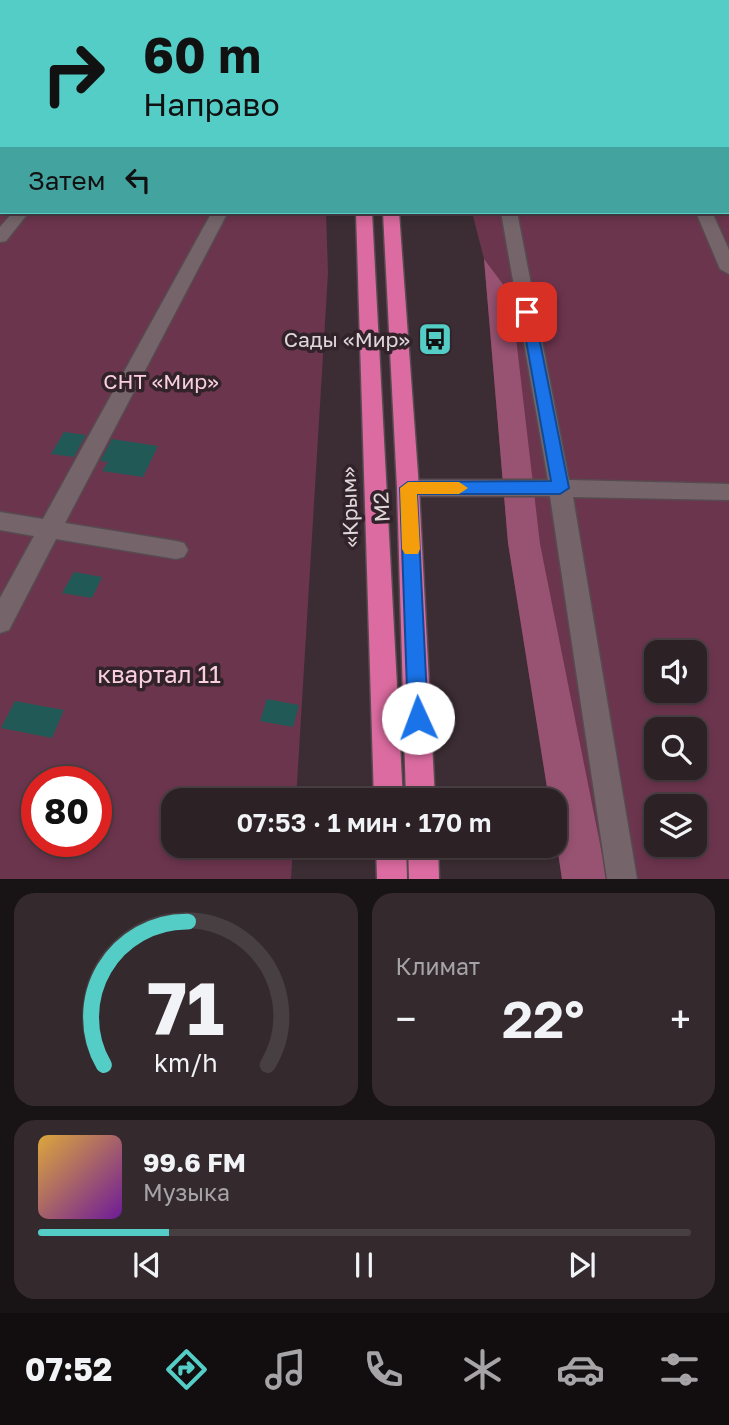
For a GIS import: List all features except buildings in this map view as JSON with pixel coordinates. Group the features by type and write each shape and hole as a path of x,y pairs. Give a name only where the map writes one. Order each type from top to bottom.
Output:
{"highway":[{"name":"«Крым»","path":"364,214 388,788"},
{"name":"М2","path":"391,214 408,488 420,788"},
{"path":"391,858 392,879"},
{"path":"423,858 424,879"}],"lane":[{"path":"0,237 19,214"},
{"path":"0,622 219,214"},
{"path":"509,214 560,488 622,879"},
{"path":"705,214 729,269"},
{"path":"408,488 729,492"},
{"path":"0,521 176,550"}],"green space":[{"name":"СНТ «Мир»","path":"0,214 326,214 328,273 297,788 161,788 161,858 292,858 291,879 0,879"},
{"path":"473,214 729,214 729,879 562,879 559,858 567,858 567,788 547,788 508,543 484,259"}],"shaded area":[{"path":"484,259 511,295 540,544 607,879 562,879 559,858 567,858 567,788 547,788 508,543"}],"slow traffic":[{"path":"411,549 408,488 459,488"}],"place":[{"name":"Сады «Мир»","path":"435,339"}],"route":[{"path":"418,718 408,488 560,488 527,312"}],"park label":[{"name":"квартал 11","path":"159,673"}]}
